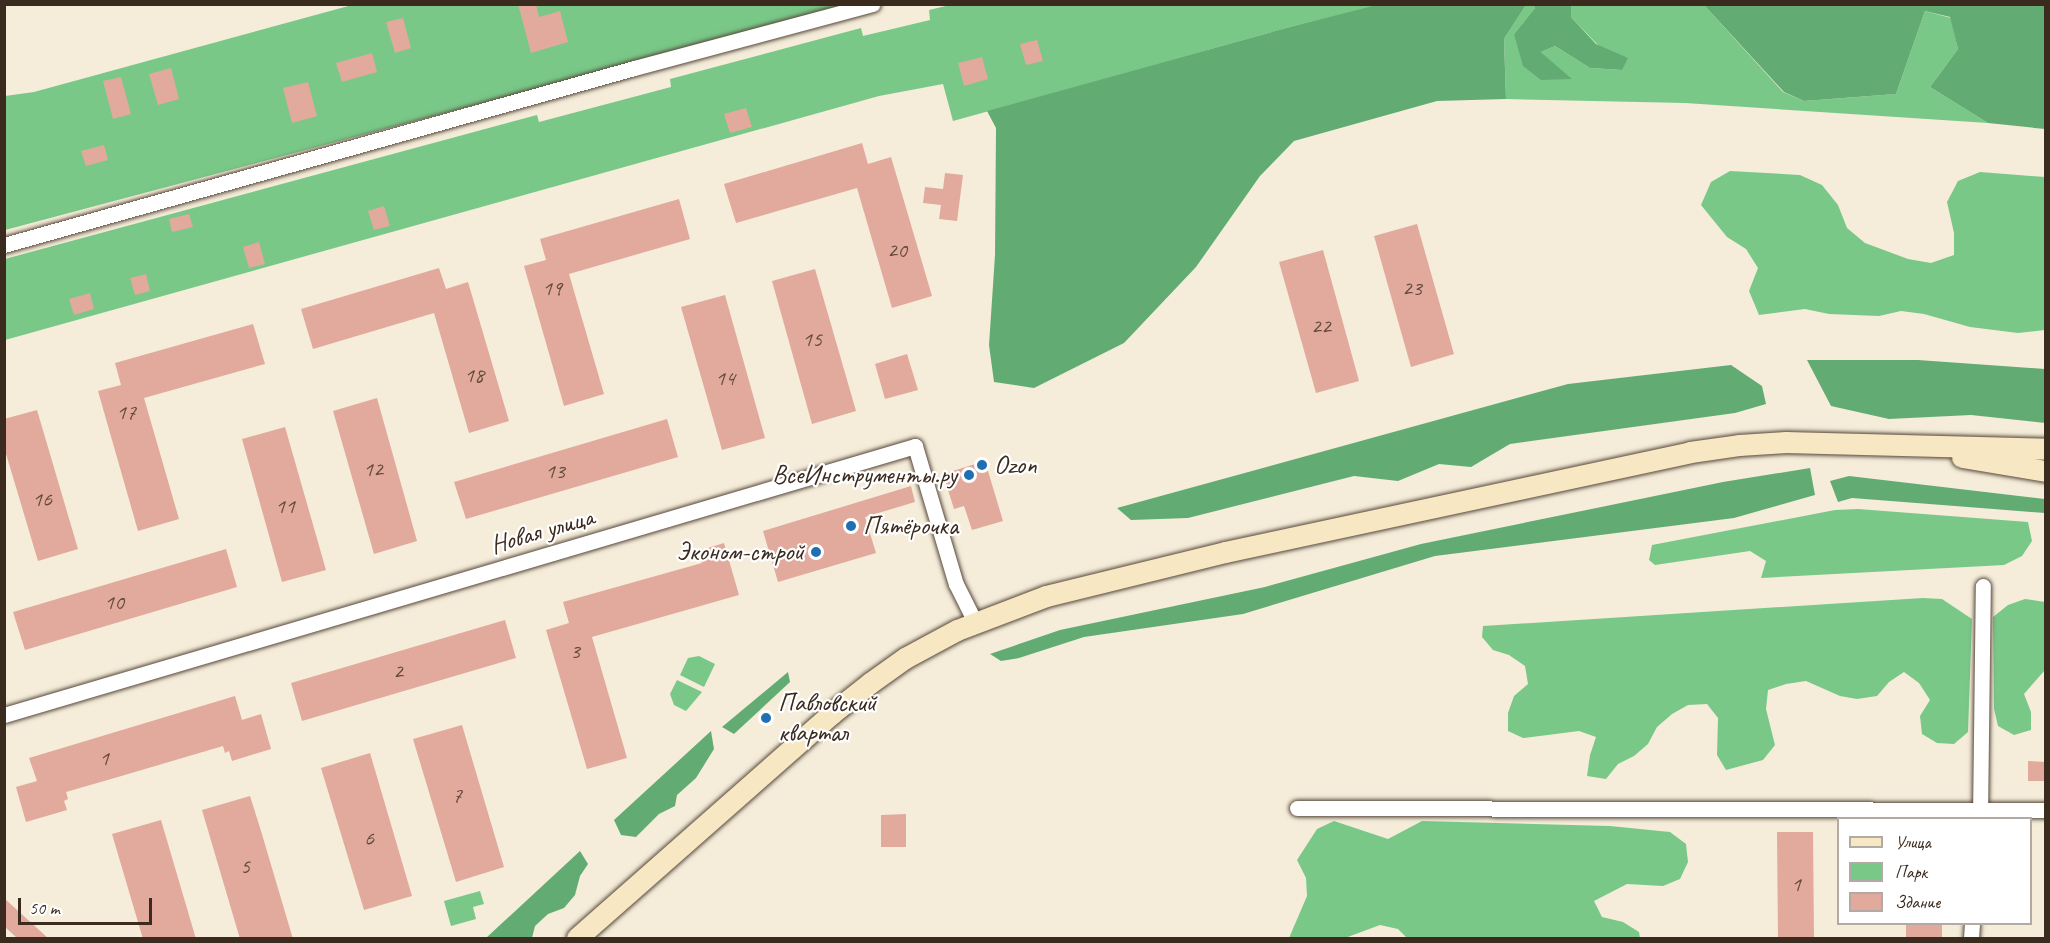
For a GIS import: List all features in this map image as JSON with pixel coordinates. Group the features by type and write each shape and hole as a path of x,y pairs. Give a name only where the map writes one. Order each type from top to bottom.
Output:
{"main road":[{"path":"577,939 862,689 905,658 975,622 1046,596 1213,555 1623,464 1739,445 1796,442 2046,449"},
{"path":"1902,446 2046,471"}],"street":[{"path":"4,245 634,68 873,4"},
{"name":"Новая улица","path":"4,715 915,446 956,584 975,622"},
{"path":"1980,814 1983,586"},
{"path":"1297,808 1980,814 2046,810"}],"green space":[{"path":"1381,4 1526,5 1504,39 1506,99 1437,101 1294,141 1260,176 1196,267 1124,343 1034,388 994,382 989,345 995,255 996,128 987,111"},
{"path":"352,5 852,5 5,230 5,96 34,92"},
{"path":"950,5 1381,5 1301,24 953,121 943,84 879,96 5,340 5,259 537,115 539,122 671,87 670,79 861,28 863,36 930,20 929,10"},
{"path":"1526,5 1533,5 1535,8 1514,34 1571,79 1541,52 1555,46 1590,68 1622,70 1571,17 1571,5 1704,5 1783,92 1804,101 1896,94 1925,11 1951,18 1958,49 1930,87 1988,123 1685,103 1506,99 1504,39"},
{"path":"1533,5 1571,5 1571,17 1596,44 1628,58 1622,70 1590,68 1555,46 1541,52 1572,79 1541,80 1523,66 1514,34 1535,8"},
{"path":"1704,5 2045,5 2045,129 1988,123 1930,87 1958,49 1950,17 1925,11 1896,94 1804,101 1784,92"},
{"path":"1730,171 1800,175 1822,185 1838,205 1847,228 1865,243 1908,259 1931,263 1954,255 1954,233 1947,202 1958,181 1980,172 2045,177 2045,330 2018,333 1970,327 1924,314 1901,311 1879,316 1829,314 1805,309 1759,315 1749,291 1758,268 1746,249 1727,237 1701,205 1711,182"},
{"path":"1807,360 1918,360 2045,369 2045,423 1971,415 1889,419 1831,406"},
{"path":"1731,365 1762,386 1766,404 1735,413 1510,444 1471,467 1439,464 1398,481 1354,476 1188,518 1131,520 1117,508 1568,384"},
{"path":"1810,468 1815,495 1734,518 1435,556 1243,614 1084,637 1019,658 1001,661 990,654 1060,630 1265,587 1421,544 1723,482"},
{"path":"1849,476 2045,499 2045,513 1852,498 1838,502 1830,481"},
{"path":"1858,509 2028,522 2032,541 2022,556 2004,565 1761,578 1766,561 1750,551 1655,565 1649,560 1652,545 1835,510"},
{"path":"1923,598 1942,599 1972,619 1968,732 1954,744 1937,743 1922,734 1920,716 1930,700 1919,683 1904,672 1889,682 1877,696 1857,699 1840,696 1806,681 1786,684 1768,690 1766,709 1775,745 1763,760 1726,770 1717,755 1718,718 1707,704 1688,705 1672,714 1657,727 1648,744 1634,756 1618,764 1606,779 1587,776 1596,737 1579,731 1523,738 1508,731 1508,713 1514,696 1528,684 1525,666 1509,655 1493,650 1482,637 1483,626"},
{"path":"2025,599 2045,602 2045,670 2024,694 2031,712 2031,730 2014,735 1998,726 1994,709 1993,617 2008,605"},
{"path":"699,656 715,664 704,687 680,675 688,658"},
{"path":"788,672 790,682 734,734 722,727"},
{"path":"677,680 702,692 686,711 674,705 670,694"},
{"path":"711,731 714,749 696,778 677,795 675,806 659,814 636,837 621,835 614,820"},
{"path":"1334,821 1388,839 1422,821 1610,826 1670,832 1686,844 1688,862 1680,879 1663,886 1627,884 1594,901 1602,917 1623,922 1639,932 1640,938 1407,938 1398,929 1380,925 1345,938 1289,938 1307,896 1306,878 1297,860 1317,829"},
{"path":"580,851 588,864 580,876 575,895 564,908 548,914 535,926 532,938 486,938"},
{"path":"480,891 484,904 473,907 476,919 451,926 444,901"}],"building":[{"path":"518,4 536,4 539,17 560,11 568,42 531,53"},
{"path":"403,18 411,48 395,53 386,22"},
{"path":"1037,40 1043,61 1026,65 1020,44"},
{"path":"372,53 377,72 342,82 336,63"},
{"path":"982,57 988,79 964,86 958,63"},
{"path":"171,68 179,99 158,105 149,74"},
{"path":"121,77 131,114 113,119 103,81"},
{"path":"308,82 317,116 292,123 283,88"},
{"path":"746,108 752,127 730,133 724,114"},
{"path":"862,143 868,164 891,157 932,296 892,308 857,188 736,223 724,184"},
{"path":"104,145 108,160 86,166 81,151"},
{"path":"945,173 963,175 957,221 939,219 941,205 923,203 925,187 943,189"},
{"path":"679,199 690,239 569,274 604,394 564,406 524,266 546,260 540,239"},
{"path":"384,206 390,226 374,230 368,211"},
{"path":"189,214 193,227 172,232 169,219"},
{"path":"1417,224 1454,354 1411,367 1374,236"},
{"path":"259,242 265,264 249,268 243,247"},
{"path":"1323,250 1359,381 1316,393 1279,262"},
{"path":"439,268 446,289 468,282 509,421 469,433 434,313 313,349 301,309"},
{"path":"815,269 856,411 812,424 772,281"},
{"path":"146,274 150,291 135,295 130,278"},
{"path":"90,293 94,309 74,315 69,299"},
{"path":"725,295 765,438 722,450 681,307"},
{"path":"253,324 265,364 144,398 179,519 138,531 98,391 121,385 115,363"},
{"path":"907,354 918,390 885,399 875,364"},
{"path":"377,398 417,541 374,554 333,411"},
{"path":"37,410 78,549 38,561 4,447 4,419"},
{"path":"667,419 678,457 466,519 454,482"},
{"path":"285,427 326,570 282,582 242,439"},
{"path":"985,461 1003,521 972,530 964,506 954,509 943,474"},
{"path":"911,486 915,502 865,517 876,553 778,582 763,531"},
{"path":"724,543 739,595 592,637 627,758 587,769 546,630 569,623 563,602 702,563 698,551"},
{"path":"226,549 237,587 25,650 13,612"},
{"path":"505,620 516,658 302,721 291,683"},
{"path":"235,696 242,720 261,714 271,749 232,761 229,751 225,753 223,746 66,792 68,799 64,801 67,810 26,822 16,787 37,781 29,758"},
{"path":"462,725 504,867 456,882 413,739"},
{"path":"370,753 412,896 364,910 321,768"},
{"path":"2028,761 2046,762 2046,781 2028,781"},
{"path":"250,796 293,939 240,939 202,810"},
{"path":"906,814 906,847 881,847 881,815"},
{"path":"161,820 196,939 143,939 112,834"},
{"path":"1777,832 1813,832 1814,939 1778,939"},
{"path":"4,898 49,939 18,939 4,926"},
{"path":"1906,925 1942,925 1942,939 1906,939"}],"place":[{"name":"Ozon","path":"982,465"},
{"name":"ВсеИнструменты.ру","path":"969,475"},
{"name":"Пятёрочка","path":"851,526"},
{"name":"Эконом-строй","path":"816,552"},
{"name":"Павловский квартал","path":"766,718"}]}
